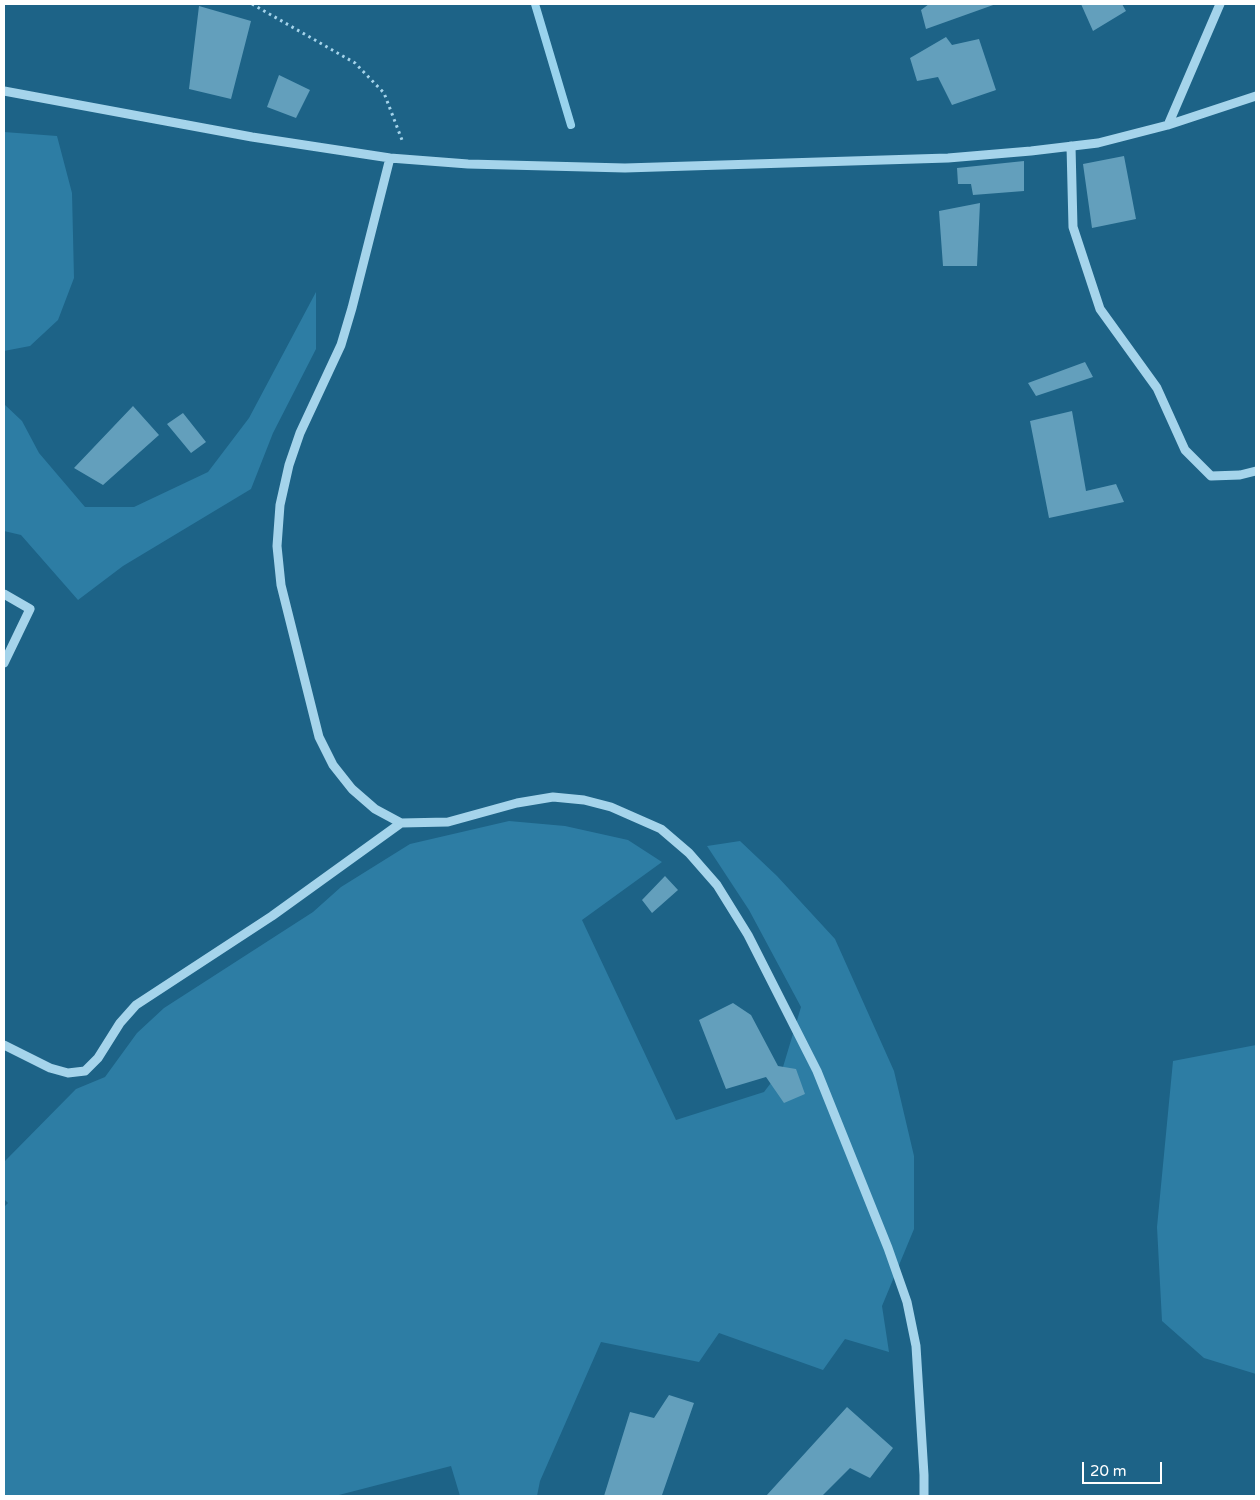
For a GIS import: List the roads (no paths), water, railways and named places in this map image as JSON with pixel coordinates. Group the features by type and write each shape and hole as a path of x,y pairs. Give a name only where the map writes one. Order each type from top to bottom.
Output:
{"street":[{"path":"1168,125 1220,4"},
{"path":"4,91 252,137 390,158 468,164 625,168 948,158 1031,151 1098,143 1168,125 1256,96"},
{"path":"1071,146 1073,227 1100,309 1157,388 1185,450 1211,476 1240,475 1256,471"},
{"path":"390,158 341,345 300,433 289,465 280,505 277,546 281,585 319,737 333,765 352,789 375,809 401,823 448,822 517,803 553,797 584,800 611,806 661,829 689,853 717,885 748,935 817,1071 868,1196 904,1293 916,1346 924,1496"},
{"path":"4,594 30,609 4,663"},
{"path":"4,1045 50,1068 68,1073 85,1071 98,1058 120,1023 136,1005 272,916 401,823"}],"waterway":[{"path":"535,4 571,125"}]}
